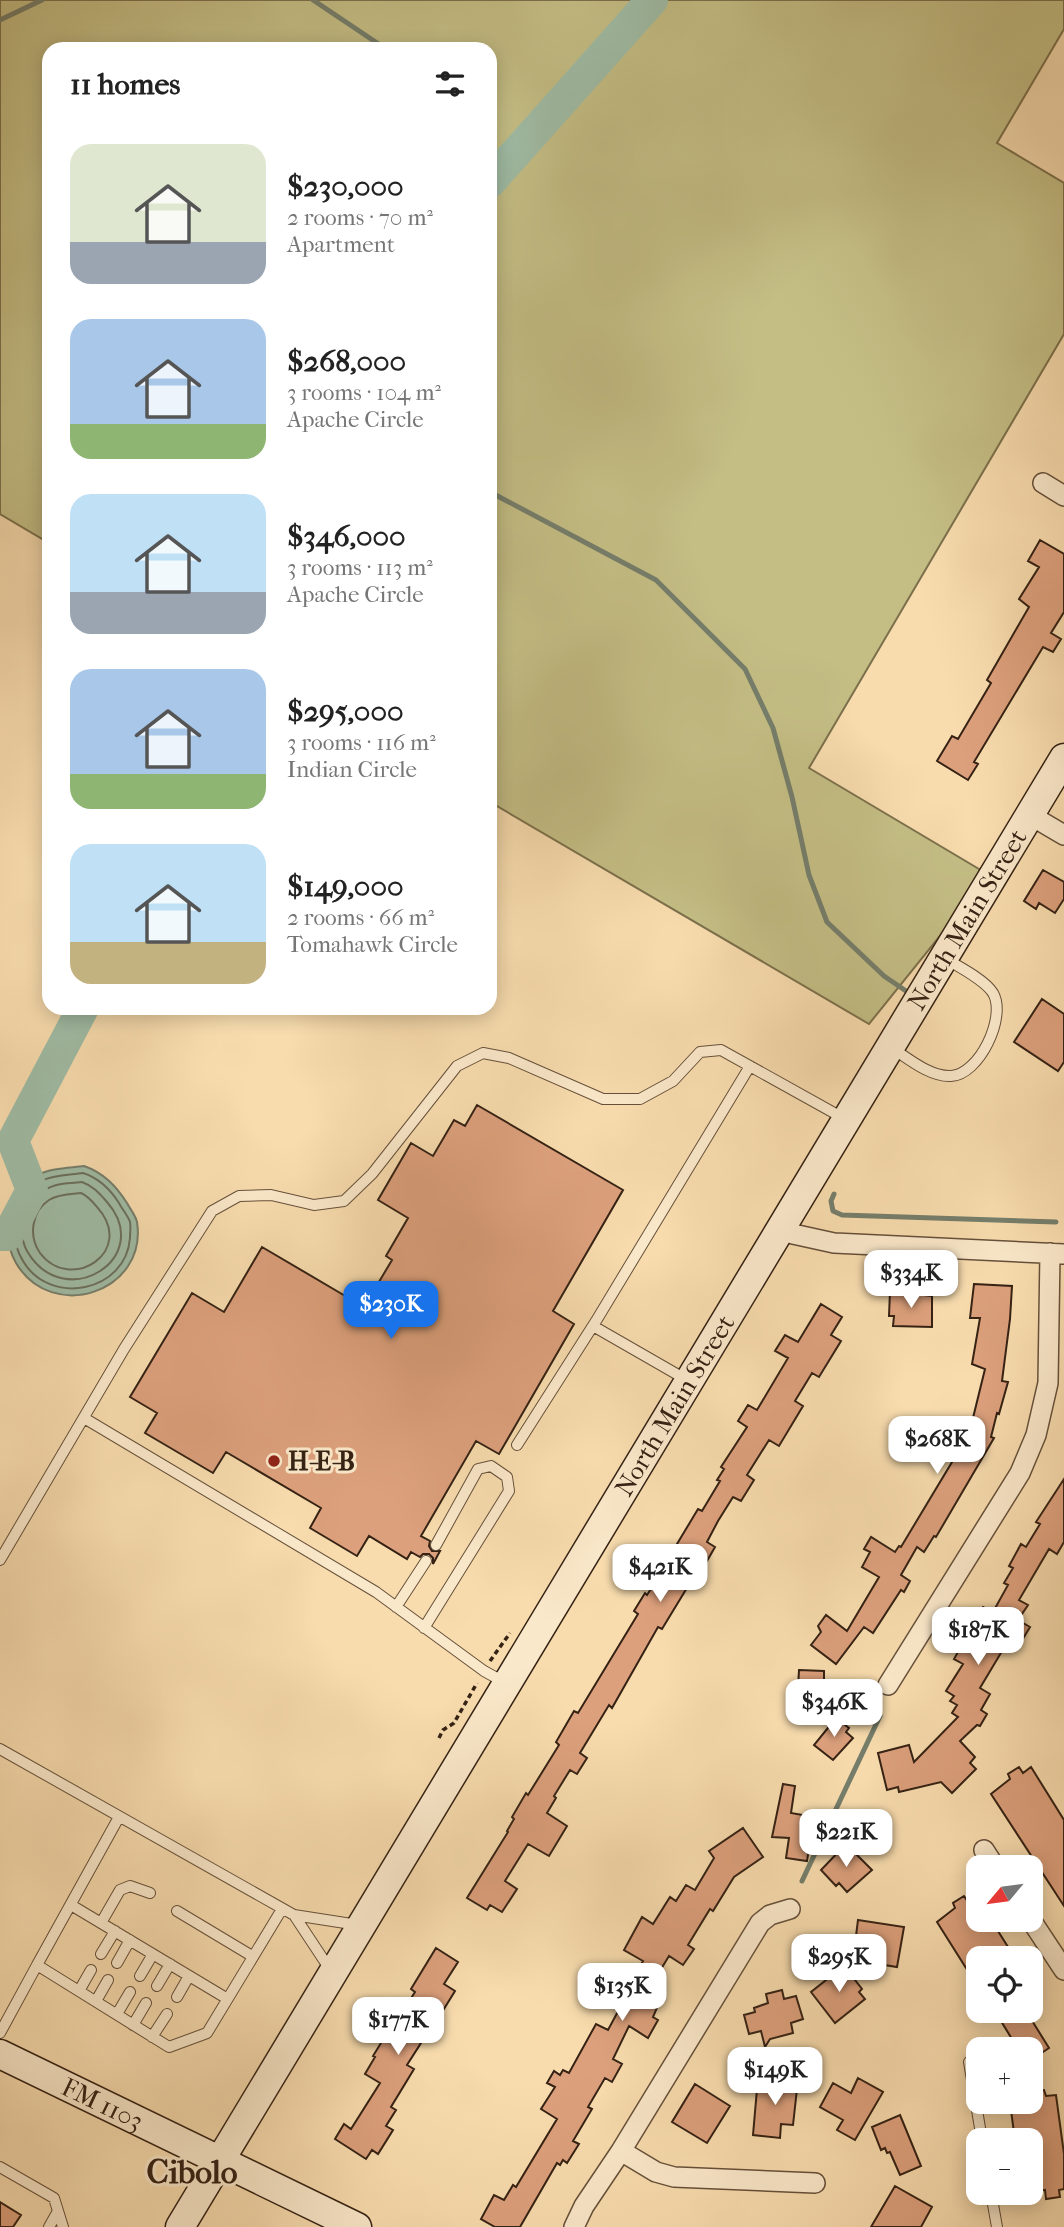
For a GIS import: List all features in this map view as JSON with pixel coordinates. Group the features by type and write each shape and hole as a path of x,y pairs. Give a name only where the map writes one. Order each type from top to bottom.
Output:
{"street":[{"path":"1043,483 1064,496"},
{"name":"North Main Street","path":"180,2227 1064,758"},
{"path":"1030,815 1064,835"},
{"path":"782,1229 834,1243 1057,1254 1048,1383 1036,1435 1020,1472 888,1685"},
{"path":"984,1850 987,1855"},
{"path":"574,2227 584,2206 621,2151 760,1923 770,1914 790,1909"},
{"path":"1039,1932 1064,1970"},
{"name":"FM 1103","path":"0,2054 357,2227"},
{"path":"621,2151 656,2172 674,2177 814,2183"}],"lane":[{"path":"891,1047 935,1073 951,1076 968,1070 981,1055 992,1035 997,1012 993,993 971,974 944,958"},
{"path":"0,1560 124,1349 212,1211 239,1196 271,1195 314,1205 344,1201 372,1174 457,1066 483,1053 509,1058 603,1099 640,1099 673,1081 699,1052 720,1050 847,1120"},
{"path":"517,1445 593,1326 750,1066"},
{"path":"593,1326 689,1382"},
{"path":"84,1418 376,1592 484,1671 507,1684"},
{"path":"424,1628 509,1491 507,1477 491,1466 478,1469 436,1545"},
{"path":"396,1607 426,1561"},
{"path":"0,1749 294,1915 362,1925"},
{"path":"0,2033 120,1817"},
{"path":"101,1923 120,1890 130,1886 150,1893"},
{"path":"71,1905 226,1998"},
{"path":"37,1965 169,2047 207,2033 282,1909"},
{"path":"177,1911 252,1956"},
{"path":"294,1915 332,1974"},
{"path":"101,1954 115,1931"},
{"path":"117,1963 130,1940"},
{"path":"140,1976 153,1954"},
{"path":"157,1986 170,1964"},
{"path":"79,1991 91,1970"},
{"path":"177,1997 189,1976"},
{"path":"96,2001 108,1980"},
{"path":"117,2014 130,1992"},
{"path":"133,2025 146,2003"},
{"path":"152,2037 167,2014"},
{"path":"0,2167 54,2198 63,2227"},
{"path":"993,2205 997,2227"},
{"path":"49,2227 58,2211"}],"shaded area":[{"path":"0,0 1064,0 1064,29 997,143 1064,183 1064,334 809,768 989,875 869,1024 497,806 497,42 42,42 42,539 0,514"}],"water":[{"path":"84,1166 109,1181 127,1203 137,1222 136,1246 128,1267 113,1282 94,1292 73,1295 52,1292 32,1282 16,1263 8,1239 9,1214 27,1182 43,1173"}],"building":[{"path":"1040,540 1064,554 1064,612 1051,633 1061,639 1053,652 1043,647 974,762 978,764 968,780 937,761 952,736 958,739 991,683 987,680 1029,607 1019,599 1039,567 1028,561"},
{"path":"1043,870 1064,882 1064,899 1055,913 1039,903 1036,909 1024,901"},
{"path":"1042,999 1064,1014 1064,1062 1058,1071 1014,1042"},
{"path":"477,1105 623,1190 553,1311 574,1324 499,1454 476,1441 421,1536 430,1541 432,1551 440,1551 433,1564 433,1558 429,1554 420,1557 411,1552 407,1559 369,1536 357,1556 310,1528 321,1508 226,1452 213,1473 145,1433 157,1413 130,1397 192,1293 224,1312 262,1247 364,1307 392,1260 386,1256 408,1218 378,1200 411,1143 433,1156 454,1120 465,1126"},
{"path":"974,1284 1012,1286 1002,1381 1008,1382 991,1437 994,1438 936,1537 934,1536 924,1552 917,1547 901,1575 910,1581 904,1592 901,1590 873,1633 864,1627 836,1664 811,1645 821,1632 818,1626 826,1615 847,1631 879,1577 862,1567 870,1552 864,1549 871,1537 895,1552 901,1547 955,1457 950,1454 967,1424 971,1426 985,1369 972,1364 980,1318 970,1318"},
{"path":"890,1291 932,1296 932,1327 893,1326 894,1316 889,1316"},
{"path":"821,1304 842,1317 831,1335 841,1341 819,1377 812,1373 795,1401 803,1406 779,1446 769,1440 747,1475 754,1480 741,1501 733,1497 707,1542 715,1547 696,1580 693,1578 662,1629 658,1627 612,1708 609,1705 580,1753 587,1758 577,1774 570,1770 554,1796 556,1798 547,1813 567,1826 549,1856 528,1844 505,1881 517,1889 502,1912 490,1905 487,1910 467,1898 508,1832 514,1819 512,1817 526,1793 528,1795 559,1745 556,1742 574,1711 578,1713 638,1614 634,1611 658,1578 661,1580 678,1552 674,1549 698,1509 702,1511 720,1481 717,1480 724,1469 721,1467 747,1427 738,1421 748,1405 757,1410 788,1358 775,1351 785,1335 798,1342"},
{"path":"1064,1479 1064,1542 1057,1554 1049,1549 1019,1600 1028,1605 1018,1620 1030,1627 1021,1642 1011,1636 980,1688 990,1694 981,1710 987,1714 980,1726 977,1725 960,1741 975,1757 970,1763 976,1769 952,1793 941,1782 899,1792 898,1787 887,1790 878,1753 909,1745 914,1762 958,1717 952,1713 957,1705 950,1701 954,1696 946,1691 963,1664 954,1659 983,1607 993,1612 1008,1585 1004,1583 1013,1568 1009,1566 1021,1544 1026,1547 1040,1524 1036,1522"},
{"path":"799,1670 824,1671 824,1696 834,1696 833,1709 798,1708 798,1705 788,1705 789,1688 798,1688"},
{"path":"836,1718 849,1728 846,1732 853,1738 833,1760 814,1745"},
{"path":"1019,1767 1023,1773 1031,1767 1064,1820 1064,1906 1043,1874 1043,1855 1031,1855 991,1794 1010,1779 1008,1774"},
{"path":"783,1784 795,1786 791,1813 814,1817 807,1861 786,1858 789,1838 772,1837"},
{"path":"743,1828 763,1857 734,1877 713,1911 710,1909 688,1945 694,1949 683,1965 669,1956 652,1984 664,1991 653,2017 658,2020 648,2038 629,2026 613,2059 622,2064 612,2082 605,2078 588,2107 592,2109 573,2141 579,2144 567,2163 563,2160 560,2165 557,2163 520,2227 495,2227 481,2219 494,2195 504,2200 513,2185 516,2187 557,2119 541,2109 555,2087 547,2083 554,2071 560,2075 563,2070 569,2073 596,2024 608,2030 622,2004 619,2002 643,1961 624,1950 642,1917 653,1924 670,1897 676,1901 686,1885 695,1890 714,1858 709,1851"},
{"path":"846,1844 872,1870 847,1892 839,1883 836,1886 821,1870"},
{"path":"964,1896 966,1932 999,1932 1007,1946 966,1946 966,1968 937,1922 955,1908 953,1903"},
{"path":"858,1920 904,1927 897,1967 853,1960"},
{"path":"436,1948 458,1962 444,1984 455,1991 442,2012 431,2005 412,2037 421,2043 407,2065 414,2069 391,2107 396,2110 386,2126 393,2130 378,2154 372,2150 366,2159 335,2139 344,2124 351,2129 380,2083 365,2074 381,2043 379,2041 395,2015 399,2017 415,1992 411,1989"},
{"path":"844,1966 862,1989 859,1992 865,1999 835,2023 811,1992"},
{"path":"782,1990 784,1999 796,1996 803,2019 791,2023 793,2033 770,2039 765,2047 761,2031 749,2034 744,2015 755,2012 754,2008 768,2003 766,1994"},
{"path":"1002,2023 1033,2023 1042,2037 1011,2037"},
{"path":"1043,2038 1049,2048 1043,2052"},
{"path":"770,2077 798,2080 793,2125 781,2124 780,2138 753,2135 757,2089 768,2091"},
{"path":"858,2078 883,2092 855,2140 837,2130 843,2120 820,2107 833,2083 851,2093"},
{"path":"695,2084 730,2106 707,2143 672,2122"},
{"path":"1043,2090 1046,2096 1056,2095 1064,2154 1064,2189 1059,2190 1060,2197 1046,2199 1043,2190 1043,2128 1013,2128 1011,2114 1043,2114"},
{"path":"900,2115 921,2166 900,2175 890,2152 887,2153 885,2148 881,2150 872,2127"},
{"path":"895,2186 932,2207 921,2227 871,2227"},
{"path":"0,2202 21,2215 13,2227 0,2227"}],"waterway":[{"path":"0,20 42,0"},
{"path":"313,0 376,42"},
{"path":"497,174 652,0"},
{"path":"497,166 501,167"},
{"path":"497,496 656,580 745,669 773,728 809,875 827,922 884,976 906,991"},
{"path":"0,1235 8,1235 32,1190 13,1141 79,1015"},
{"path":"834,1194 831,1201 833,1211 842,1215 1056,1222"},
{"path":"802,1881 880,1716"}],"place":[{"name":"H-E-B","path":"274,1461"}],"district":[{"name":"Cibolo","path":"192,2171"}]}
